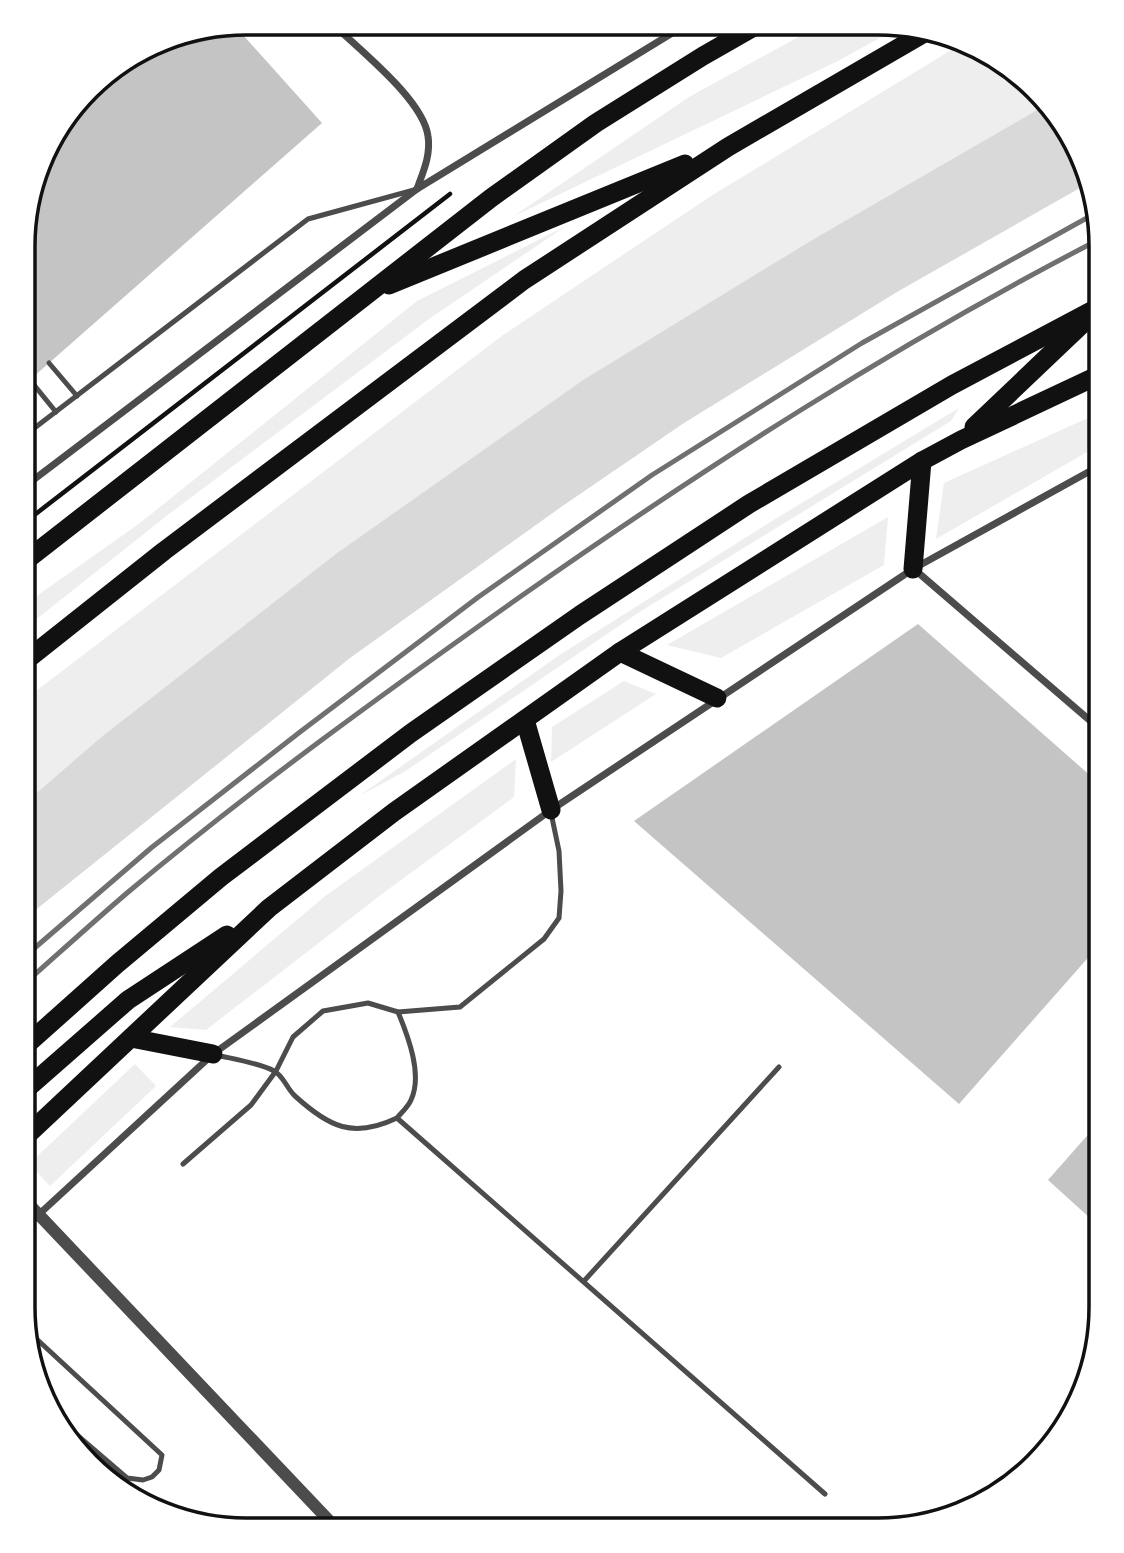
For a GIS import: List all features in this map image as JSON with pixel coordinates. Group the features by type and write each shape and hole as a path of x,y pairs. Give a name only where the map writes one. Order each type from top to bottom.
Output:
{"highway":[{"path":"35,553 491,198 596,123 740,35"},
{"path":"35,653 164,551 513,288 728,147 915,39"},
{"path":"366,294 728,147"},
{"path":"35,1037 221,877 411,733 580,615 749,504 952,385 1089,313"},
{"path":"961,440 1089,318"},
{"path":"35,1082 128,1000 269,908 394,812 620,652 922,461 1089,380"},
{"path":"913,569 922,461"},
{"path":"620,652 717,698"},
{"path":"525,720 551,810"},
{"path":"35,1128 269,908"},
{"path":"131,1038 214,1054"}],"street":[{"path":"344,35 411,100 424,118 429,138 428,160 417,189"},
{"path":"35,479 417,189 669,35"},
{"path":"35,1217 214,1054 551,810 913,569 1089,473"},
{"path":"913,569 1089,720"},
{"path":"35,1211 327,1518"}],"lane":[{"path":"35,428 308,219 417,189"},
{"path":"49,363 77,396"},
{"path":"35,386 56,412"},
{"path":"183,1164 251,1105 276,1071 293,1037 323,1011 368,1003 398,1012 460,1007 544,939 559,918 561,891 559,851 551,810"},
{"path":"214,1054 276,1071 293,1094 334,1125 350,1129 368,1129 397,1118 410,1104 414,1092 411,1043 398,1012"},
{"path":"584,1281 779,1067"},
{"path":"397,1118 825,1494"},
{"path":"38,1340 162,1455 159,1470 152,1477 143,1480 127,1478 82,1440"}],"path":[{"path":"35,515 455,190"}],"shaded area":[{"path":"802,35 884,35 838,61 514,216 689,97"},
{"path":"953,49 995,71 1017,87 1039,109 812,240 583,380 337,553 100,738 35,794 35,692 503,335 714,194"},
{"path":"1039,109 1067,153 1081,188 897,292 684,423 561,507 350,658 35,910 35,794 100,738 337,553 583,380 812,240"},
{"path":"566,226 429,319 169,514 35,620 35,597 140,523 417,301"},
{"path":"959,408 951,421 641,611 404,772 359,796 558,656 767,524"},
{"path":"1089,417 1089,451 936,539 944,483"},
{"path":"888,517 884,565 721,658 667,645"},
{"path":"624,681 656,694 551,762 552,727"},
{"path":"516,759 514,797 382,894 206,1030 170,1027 324,897"},
{"path":"135,1064 156,1086 50,1186 35,1170 35,1158"}],"building":[{"path":"243,35 322,123 35,375 35,246 42,191 63,140 87,107 107,87 165,51 205,39"},
{"path":"918,624 1089,774 1089,957 959,1104 634,821"},
{"path":"1089,1134 1089,1217 1048,1180"}],"railway":[{"path":"35,948 151,848 300,732 477,598 652,475 862,343 1087,218"},
{"path":"35,974 127,893 270,779 417,670 587,550 802,409 949,321 1089,245"}]}
